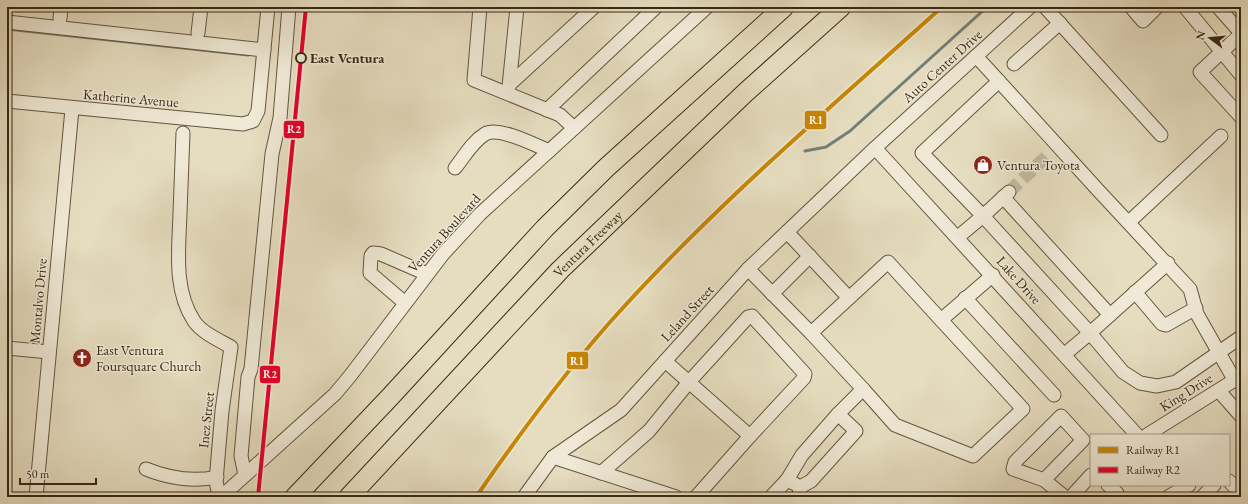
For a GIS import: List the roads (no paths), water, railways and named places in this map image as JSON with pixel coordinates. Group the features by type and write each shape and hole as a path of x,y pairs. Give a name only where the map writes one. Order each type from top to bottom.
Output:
{"highway":[{"path":"295,497 390,397 545,228 606,168 784,7"},
{"name":"Ventura Freeway","path":"349,497 560,270 746,92 841,7"}],"street":[{"path":"198,33 201,7"},
{"path":"7,22 264,50 268,7"},
{"path":"245,475 241,456 274,145 280,118 289,7"},
{"path":"480,7 474,80 509,89 547,110 560,115 574,128"},
{"path":"509,89 518,7"},
{"path":"509,89 594,7"},
{"path":"547,110 656,7"},
{"name":"Ventura Boulevard","path":"220,497 335,394 461,233 707,7"},
{"name":"Auto Center Drive","path":"876,148 1030,7"},
{"path":"1045,7 1162,135"},
{"path":"1130,7 1143,21 1157,7"},
{"path":"1185,7 1241,75"},
{"path":"1218,7 1241,34 1200,72 1241,117"},
{"path":"1014,64 1060,23"},
{"name":"Katherine Avenue","path":"7,102 244,124 253,121 258,111 264,50"},
{"path":"976,56 999,80 1054,149 1068,156 1168,262 1190,289 1197,314 1238,378"},
{"path":"999,80 922,152 984,216 1090,333 1123,372 1140,383 1157,386 1176,382 1241,337"},
{"name":"Montalvo Drive","path":"36,497 72,109"},
{"path":"455,168 475,142 493,131 515,137 549,151"},
{"name":"Inez Street","path":"183,133 178,262 180,286 187,307 195,322 210,335 231,347 222,411 217,477 220,497"},
{"path":"1129,222 1220,136"},
{"name":"Leland Street","path":"524,497 553,457 621,410 748,269 876,148"},
{"name":"Lake Drive","path":"876,148 1065,354 1136,434"},
{"path":"958,237 984,216 1006,194 1110,315"},
{"path":"787,232 849,298"},
{"path":"405,303 370,273 371,256 373,253 381,254 428,274"},
{"path":"772,294 810,256"},
{"path":"748,269 811,333 895,425 974,456 1023,409 888,262 811,333"},
{"path":"1065,354 1168,262"},
{"path":"941,320 993,275"},
{"path":"1135,292 1162,324 1166,325 1196,308"},
{"path":"965,298 1054,395"},
{"path":"601,473 649,431 689,382 748,317 752,316 805,374 804,378 696,497"},
{"path":"7,348 49,352"},
{"path":"665,361 750,436"},
{"name":"King Drive","path":"1149,434 1238,378"},
{"path":"771,497 787,480 802,455 838,414 863,389"},
{"path":"1219,390 1241,416"},
{"path":"787,480 799,492 811,481 856,431 838,414"},
{"path":"1044,480 1083,440 1061,416 1015,462 1013,469 1044,480 1065,497"},
{"path":"553,457 676,497"},
{"path":"146,469 159,474 199,480 217,477"},
{"path":"1072,497 1090,476"},
{"path":"1230,482 1241,496"},
{"path":"1168,497 1187,486"},
{"path":"1202,497 1213,486"}],"waterway":[{"path":"805,151 826,147 850,131 987,7"},
{"path":"7,29 248,55"}],"tunnel":[{"path":"1009,192 1050,153"}],"railway":[{"path":"258,497 291,160"}],"rail line":[{"name":"R2","path":"258,497 306,7"},
{"name":"R1","path":"476,497 527,425 563,378 600,333 658,271 736,193 942,7"}],"place":[{"name":"East Ventura","path":"301,58"},
{"name":"Ventura Toyota","path":"983,165"},
{"name":"East Ventura Foursquare Church","path":"82,358"}]}
